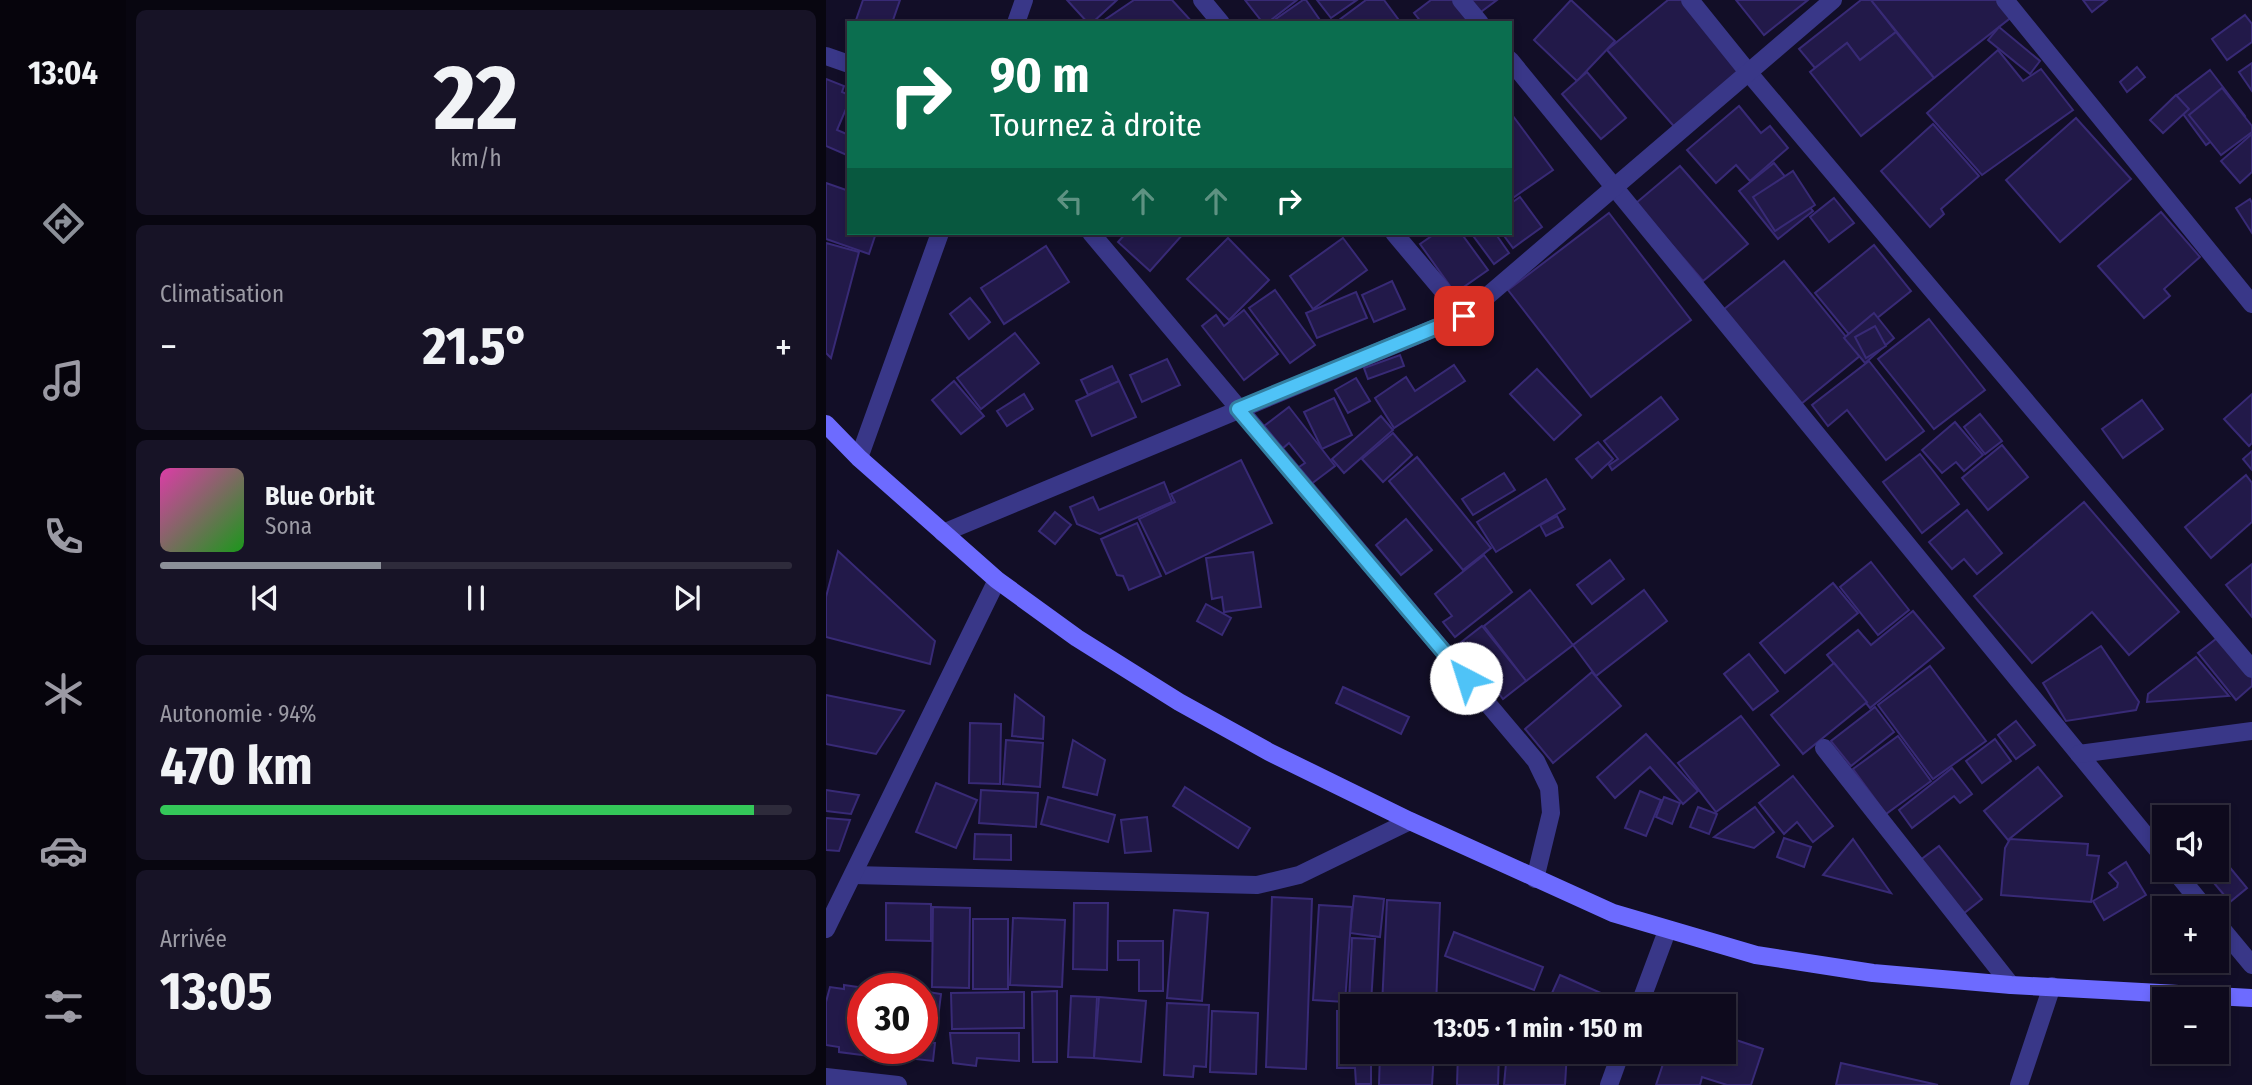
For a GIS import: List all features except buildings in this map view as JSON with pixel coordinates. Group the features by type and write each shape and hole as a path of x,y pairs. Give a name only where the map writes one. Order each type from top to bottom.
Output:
{"street":[{"path":"1017,21 1024,0"},
{"path":"1202,0 1218,21"},
{"path":"1461,0 1478,21"},
{"path":"1690,0 2252,669"},
{"path":"943,533 1464,316 1833,0"},
{"path":"2005,0 2252,304"},
{"path":"826,56 847,63"},
{"path":"1512,62 2152,843"},
{"path":"859,458 939,235"},
{"path":"1093,235 1536,761 1549,788 1551,813 1535,879"},
{"path":"1396,235 1464,316"},
{"path":"826,424 859,458 997,580 1077,638 1179,702 1269,752 1410,821 1613,913 1756,955 1818,966 2011,985 2252,998"},
{"path":"826,929 997,580"},
{"path":"2079,754 2252,732"},
{"path":"1824,748 2011,985"},
{"path":"853,875 1257,885 1299,875 1410,821"},
{"path":"2184,882 2195,896"},
{"path":"1643,994 1667,931"},
{"path":"2229,937 2252,965"},
{"path":"2019,1085 2052,986"},
{"path":"1609,1085 1617,1064"},
{"path":"826,1077 898,1085"}],"route":[{"path":"1464,316 1238,409 1466,678"}]}
